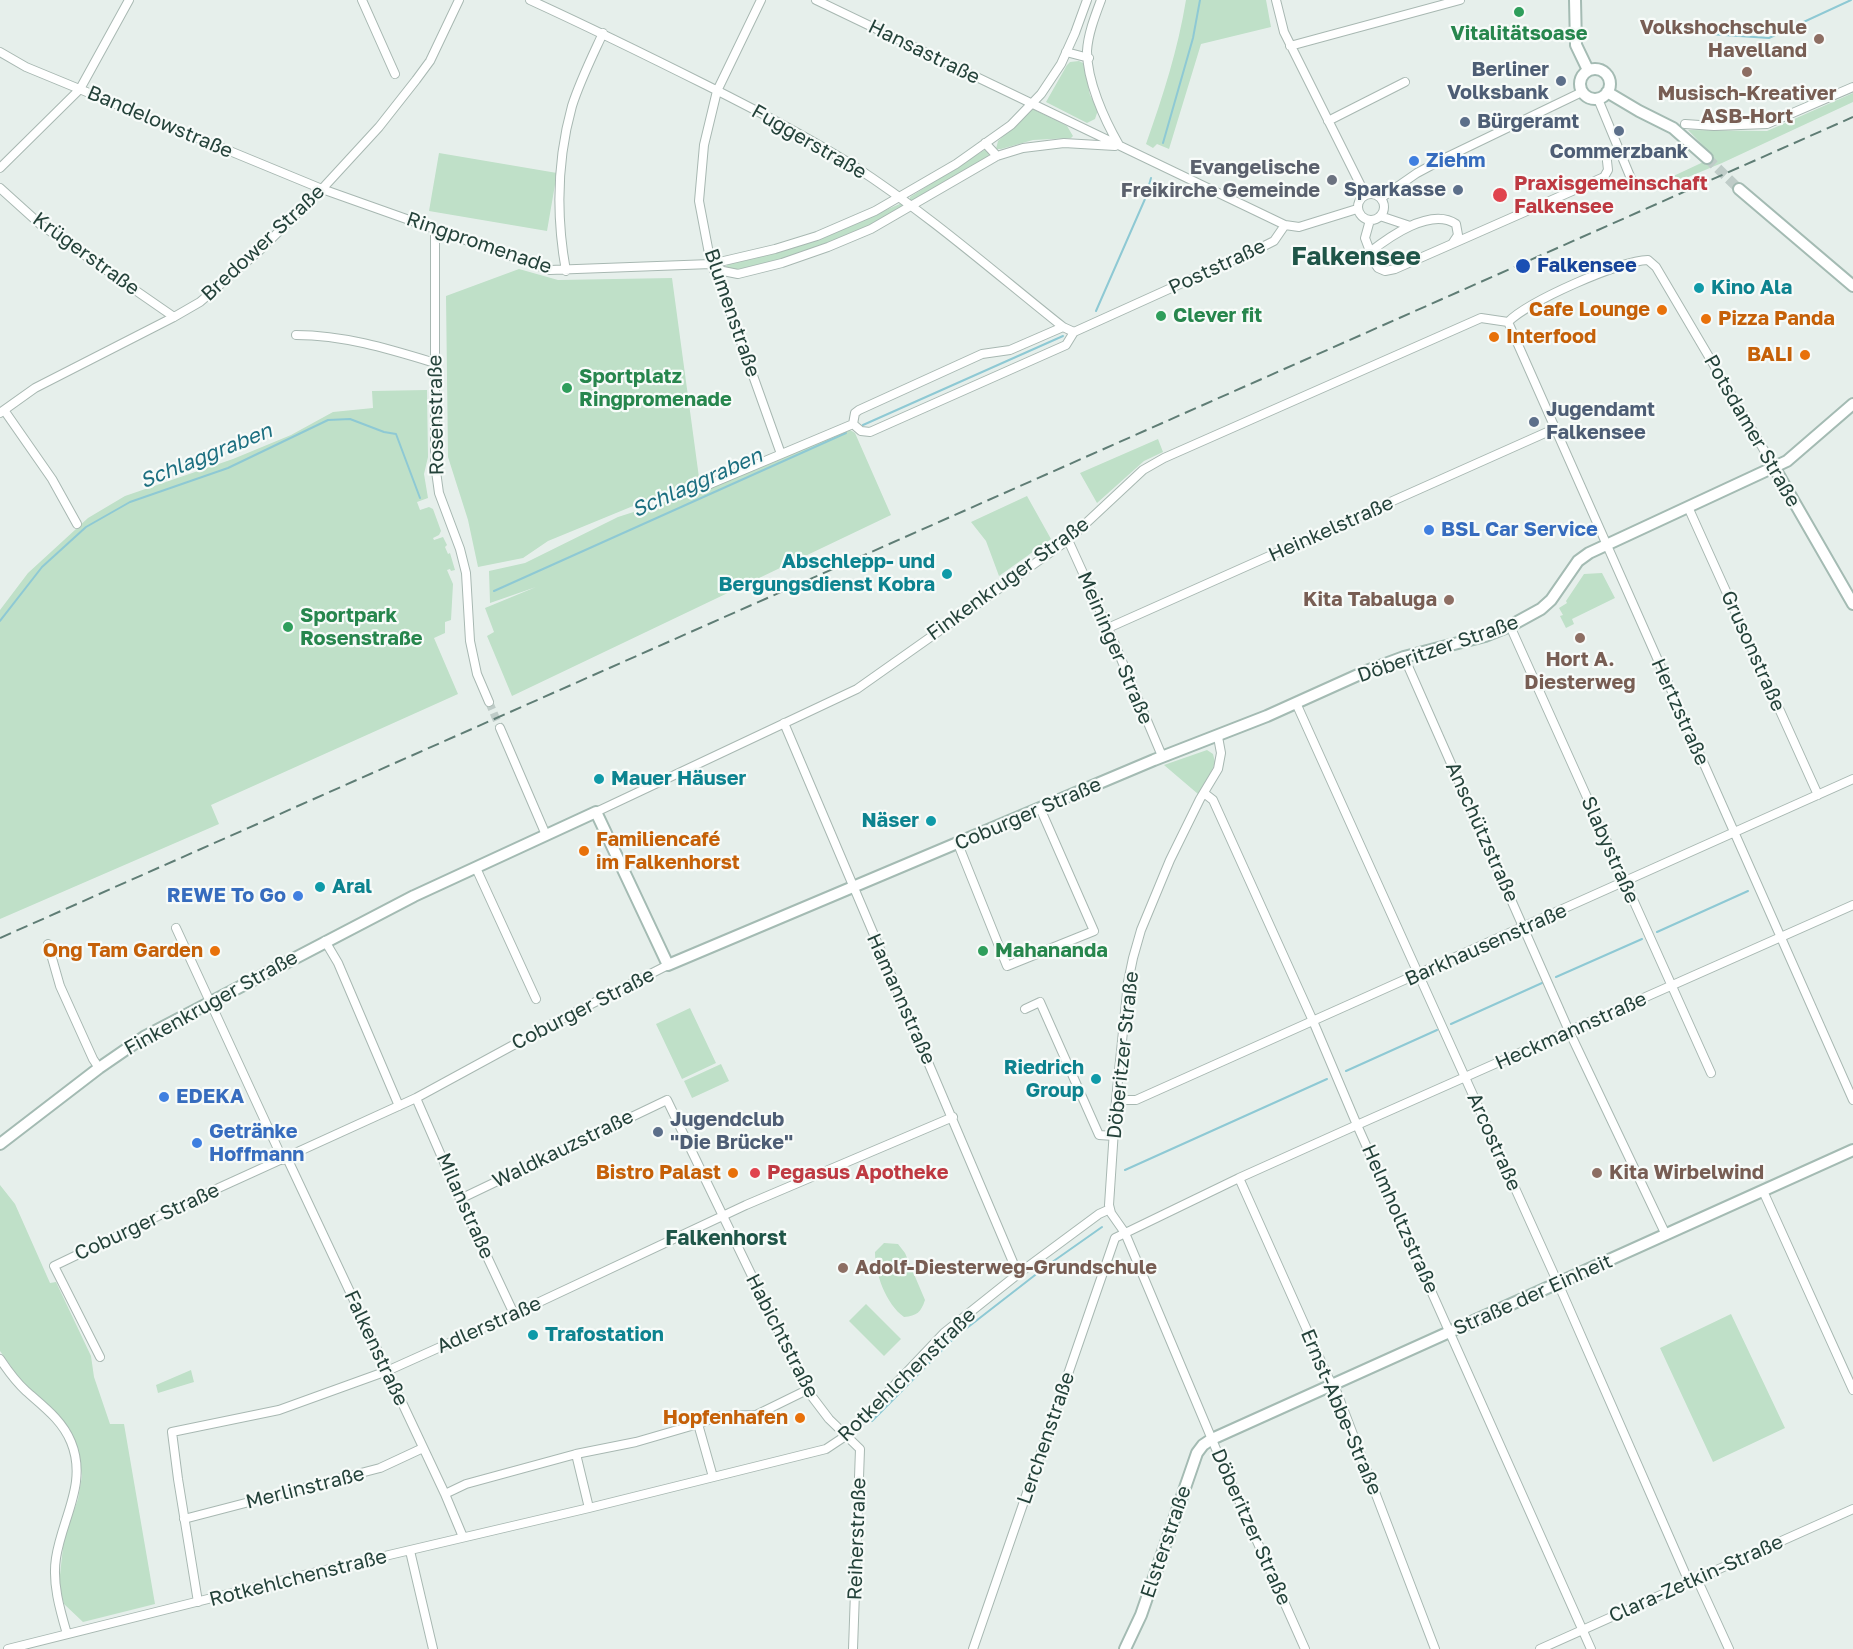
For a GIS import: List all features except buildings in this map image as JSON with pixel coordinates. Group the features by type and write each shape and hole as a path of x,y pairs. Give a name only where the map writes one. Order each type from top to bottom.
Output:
{"street":[{"path":"0,168 80,89 129,0"},
{"path":"362,0 395,74"},
{"name":"Bredower Straße","path":"2,411 35,388 200,302 259,251 322,189 378,127 430,61 459,0"},
{"name":"Fuggerstraße","path":"530,0 603,33 786,126 852,165 912,206 1063,327"},
{"name":"Blumenstraße","path":"761,0 717,91 704,145 699,201 711,264 780,451"},
{"name":"Hansastraße","path":"816,0 1120,146"},
{"name":"Ringpromenade","path":"322,189 550,270 711,264 775,249 817,236 875,211 956,164 1011,124 1033,104 1048,84 1066,52 1087,0"},
{"path":"1101,0 1088,51 1092,79 1105,121 1120,146 1285,225"},
{"path":"1276,0 1290,46 1365,195"},
{"path":"1290,46 1460,0"},
{"path":"1575,0 1576,45 1588,70"},
{"path":"566,271 560,238 559,206 564,139 573,104 603,33"},
{"name":"Bandelowstraße","path":"0,52 27,67 322,189"},
{"path":"1066,52 1089,58"},
{"path":"1632,181 1603,95 1610,80 1605,72 1599,69 1588,70 1581,78 1580,88 1587,97 1603,95 1673,128 1707,158"},
{"path":"1328,121 1405,82"},
{"path":"1685,124 1714,126 1767,124 1853,87"},
{"path":"1381,198 1417,173 1445,158 1582,92"},
{"name":"Ringpromenade","path":"711,264 723,271 738,274 782,263 828,247 871,229 997,156 1023,148 1064,143 1120,146"},
{"path":"985,144 997,156"},
{"path":"1370,220 1365,238 1377,268 1385,271 1395,269 1604,177 1608,170 1607,161"},
{"name":"Krügerstraße","path":"0,188 41,225 174,317"},
{"path":"1738,189 1853,286"},
{"path":"1380,216 1384,208 1381,198 1374,194 1365,195 1359,200 1357,209 1362,217 1370,220 1380,216 1410,226"},
{"name":"Poststraße","path":"853,424 861,431 870,432 1066,345 1071,341 1074,333 1274,241 1285,225 1299,227 1357,209"},
{"path":"1370,252 1400,230 1439,219 1449,219 1455,224 1458,235 1452,244"},
{"name":"Rosenstraße","path":"435,228 435,464 439,492 462,557 468,583 470,641 477,674 489,702"},
{"name":"Potsdamer Straße","path":"1508,322 1517,313 1574,284 1636,260 1648,260 1656,267 1853,604"},
{"name":"Finkenkruger Straße","path":"0,1144 99,1068 144,1037 325,941 857,689 1068,540 1143,470 1164,458 1481,318 1508,322"},
{"name":"Hertzstraße","path":"1508,322 1853,1100"},
{"path":"703,487 780,451 853,424 855,413 859,410 982,354 1010,350 1063,327 1074,333"},
{"path":"296,335 323,335 367,343 435,363"},
{"name":"Döberitzer Straße","path":"1305,1649 1212,1439 1125,1233 1110,1209 1116,1100 1128,982 1133,958 1141,930 1170,860 1220,761 1221,745 1218,736 1369,670 1404,657 1460,643 1510,626 1541,609 1551,600 1578,561 1606,544 1787,460 1853,404"},
{"path":"2,411 52,479 77,524"},
{"name":"Heinkelstraße","path":"1108,628 1554,429"},
{"name":"Grusonstraße","path":"1688,507 1818,795"},
{"name":"Meininger Straße","path":"1068,540 1162,756"},
{"name":"Slabystraße","path":"1510,626 1711,1073"},
{"name":"Anschützstraße","path":"1404,657 1569,1031 1666,1235"},
{"name":"Arcostraße","path":"1296,703 1693,1581 1729,1649"},
{"name":"Hamannstraße","path":"784,723 1018,1274"},
{"path":"500,728 546,835"},
{"name":"Coburger Straße","path":"100,1357 54,1266 179,1206 416,1098 558,1021 668,966 1162,756 1218,736"},
{"name":"Barkhausenstraße","path":"1116,1100 1136,1100 1853,779"},
{"name":"Helmholtzstraße","path":"1204,793 1213,800 1313,1021 1591,1649"},
{"path":"958,844 1007,966 1094,931 1040,808"},
{"path":"596,812 668,966"},
{"path":"476,868 536,999"},
{"name":"Heckmannstraße","path":"1125,1233 1239,1178 1853,906"},
{"name":"Falkenstraße","path":"176,928 209,1003 387,1371 463,1537"},
{"path":"325,941 351,992 399,1106"},
{"path":"48,944 60,986 99,1068"},
{"path":"1025,1010 1040,1002 1099,1136 1114,1136"},
{"name":"Milanstraße","path":"416,1098 514,1314"},
{"name":"Waldkauzstraße","path":"460,1198 667,1100"},
{"name":"Habichtstraße","path":"667,1100 807,1390 829,1419 847,1435"},
{"name":"Adlerstraße","path":"198,1602 172,1432 279,1410 387,1371 808,1177 953,1117"},
{"name":"Straße der Einheit","path":"1212,1439 1853,1150"},
{"name":"Ernst-Abbe-Straße","path":"1239,1178 1357,1442 1435,1649"},
{"path":"1763,1191 1853,1390"},
{"name":"Rotkehlchenstraße","path":"8,1649 830,1447 847,1435 944,1333 1018,1274 1099,1214 1110,1209"},
{"name":"Lerchenstraße","path":"973,1649 1115,1238 1125,1233"},
{"path":"0,1359 10,1375 55,1416 72,1443 76,1457 77,1487 62,1530 56,1560 56,1584 67,1634"},
{"path":"445,1494 465,1484 576,1454 636,1442 718,1416 756,1415 807,1390"},
{"path":"698,1424 713,1477"},
{"name":"Reiherstraße","path":"847,1435 860,1449 853,1649"},
{"name":"Elsterstraße","path":"1125,1649 1141,1615 1197,1453 1212,1439"},
{"name":"Merlinstraße","path":"184,1519 380,1468 423,1448"},
{"path":"576,1454 589,1508"},
{"name":"Clara-Zetkin-Straße","path":"1540,1649 1853,1509"},
{"path":"410,1551 433,1649"}],"green space":[{"path":"1186,0 1266,0 1271,27 1201,44 1169,149 1157,144 1153,148 1146,144 1179,36"},
{"path":"1070,62 1083,63 1090,95 1098,110 1095,119 1087,123 1046,102 1067,65"},
{"path":"1853,93 1853,102 1722,163 1652,192 1650,187 1714,157 1688,130 1767,131"},
{"path":"1033,109 1067,126 1073,136 1033,140 996,149 998,141"},
{"path":"986,149 990,153 988,156 914,203 910,201 910,197"},
{"path":"439,153 557,173 547,231 429,211"},
{"path":"902,203 904,208 868,226 814,248 761,266 740,269 725,267 730,263 865,219"},
{"name":"Sportplatz Ringpromenade","path":"519,269 558,280 672,278 700,485 655,497 548,541 523,558 478,567 468,520 448,457 446,296"},
{"path":"427,390 428,457 424,474 428,498 417,502 420,510 429,507 433,509 441,531 433,538 434,540 443,537 455,570 447,570 453,584 451,620 445,622 445,633 434,638 458,694 211,805 219,824 0,919 0,610 28,573 88,518 125,496 233,459 291,435 333,412 373,408 372,391"},
{"path":"847,428 855,433 891,515 512,696 487,636 494,632 485,608 536,587 490,603 489,571 525,563 618,517 705,489"},
{"path":"1158,439 1163,452 1144,461 1097,503 1080,473"},
{"path":"1027,496 1051,539 999,576 986,541 971,522"},
{"path":"1602,573 1615,598 1572,619 1574,624 1566,628 1559,608 1567,603 1566,601 1584,574"},
{"path":"1207,750 1213,754 1215,762 1198,794 1164,765"},
{"path":"690,1008 716,1063 682,1079 656,1024"},
{"path":"721,1064 729,1081 692,1098 684,1081"},
{"path":"0,1185 15,1204 50,1283 56,1282 91,1356 94,1377 110,1424 124,1424 155,1604 83,1622 64,1604 59,1584 64,1538 78,1499 82,1476 78,1452 69,1428 23,1383 0,1351"},
{"path":"884,1243 898,1244 905,1253 925,1300 920,1310 912,1316 904,1317 892,1304 883,1288 877,1270 875,1252"},
{"path":"866,1304 901,1339 884,1356 849,1321"},
{"path":"1731,1314 1785,1428 1713,1462 1660,1348"},
{"path":"191,1370 194,1382 158,1393 156,1385"}],"waterway":[{"name":"Schlaggraben","path":"1163,143 1193,38 1200,0"},
{"path":"1664,31 1769,38 1851,0"},
{"name":"Schlaggraben","path":"1096,311 1145,199 1151,178"},
{"name":"Schlaggraben","path":"863,425 1063,336"},
{"name":"Schlaggraben","path":"0,621 42,567 86,527 130,502 228,468 328,420 350,419 384,432 396,434 420,498"},
{"name":"Schlaggraben","path":"494,591 846,433"},
{"path":"1657,932 1748,891"},
{"path":"1556,977 1642,939"},
{"path":"1451,1024 1542,983"},
{"path":"1346,1071 1437,1030"},
{"path":"1125,1170 1327,1079"},
{"path":"872,1421 954,1338 1048,1265 1102,1227"}],"tunnel":[{"path":"1707,158 1739,189"},
{"path":"489,702 500,728"}],"railway":[{"path":"0,938 1853,117"}],"place":[{"name":"Vitalitätsoase","path":"1519,12"},
{"name":"Volkshochschule Havelland","path":"1819,39"},
{"name":"Musisch-Kreativer ASB-Hort","path":"1747,72"},
{"name":"Berliner Volksbank","path":"1561,81"},
{"name":"Bürgeramt","path":"1465,122"},
{"name":"Commerzbank","path":"1619,131"},
{"name":"Ziehm","path":"1414,161"},
{"name":"Evangelische Freikirche Gemeinde","path":"1332,180"},
{"name":"Sparkasse","path":"1458,190"},
{"name":"Praxisgemeinschaft Falkensee","path":"1500,195"},
{"name":"Falkensee","path":"1523,266"},
{"name":"Kino Ala","path":"1699,288"},
{"name":"Cafe Lounge","path":"1662,310"},
{"name":"Clever fit","path":"1161,316"},
{"name":"Pizza Panda","path":"1706,319"},
{"name":"Interfood","path":"1494,337"},
{"name":"BALI","path":"1805,355"},
{"name":"Sportplatz Ringpromenade","path":"567,388"},
{"name":"Jugendamt Falkensee","path":"1534,422"},
{"name":"BSL Car Service","path":"1429,530"},
{"name":"Abschlepp- und Bergungsdienst Kobra","path":"947,574"},
{"name":"Kita Tabaluga","path":"1449,600"},
{"name":"Sportpark Rosenstraße","path":"288,627"},
{"name":"Hort A. Diesterweg","path":"1580,638"},
{"name":"Mauer Häuser","path":"599,779"},
{"name":"Näser","path":"931,821"},
{"name":"Familiencafé im Falkenhorst","path":"584,851"},
{"name":"Aral","path":"320,887"},
{"name":"REWE To Go","path":"298,896"},
{"name":"Ong Tam Garden","path":"215,951"},
{"name":"Mahananda","path":"983,951"},
{"name":"Riedrich Group","path":"1096,1079"},
{"name":"EDEKA","path":"164,1097"},
{"name":"Jugendclub \"Die Brücke\"","path":"658,1132"},
{"name":"Getränke Hoffmann","path":"197,1143"},
{"name":"Bistro Palast","path":"733,1173"},
{"name":"Pegasus Apotheke","path":"755,1173"},
{"name":"Kita Wirbelwind","path":"1597,1173"},
{"name":"Adolf-Diesterweg-Grundschule","path":"843,1268"},
{"name":"Trafostation","path":"533,1335"},
{"name":"Hopfenhafen","path":"800,1418"}],"district":[{"name":"Falkensee","path":"1356,257"},
{"name":"Falkenhorst","path":"726,1238"}]}
